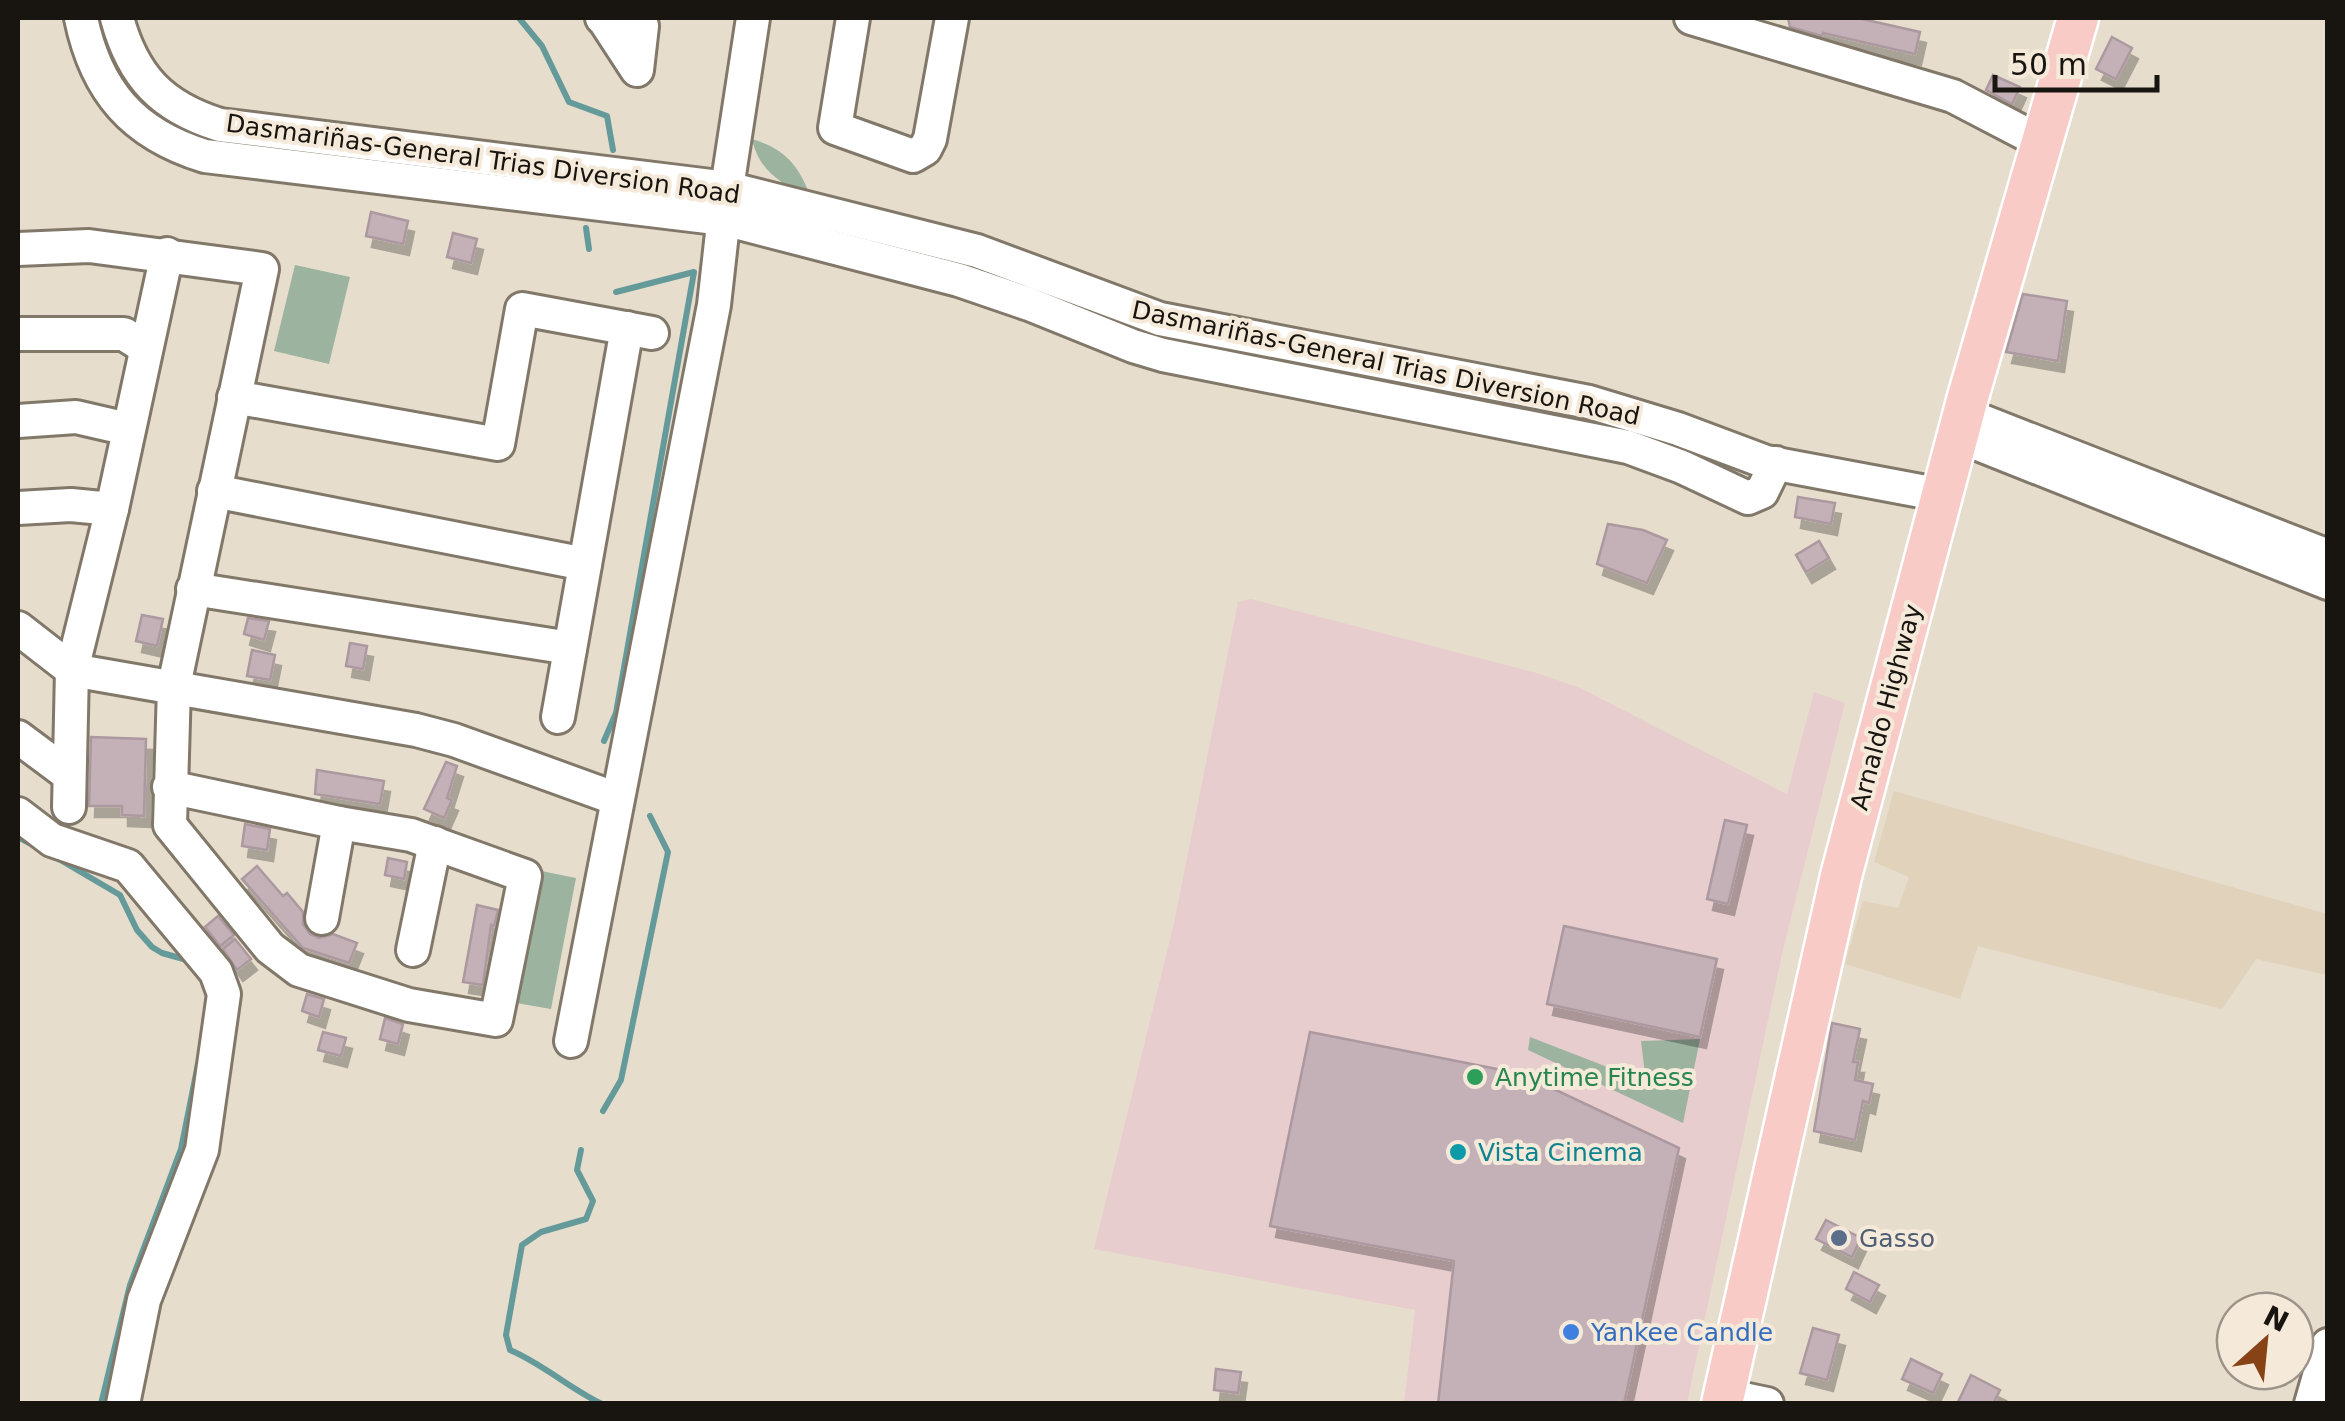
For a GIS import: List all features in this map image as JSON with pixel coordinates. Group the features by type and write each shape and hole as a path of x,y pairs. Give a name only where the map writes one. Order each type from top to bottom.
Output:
{"main road":[{"name":"Arnaldo Highway","path":"1723,1399 1825,940 1961,425 2078,18"}],"street":[{"name":"Dasmariñas-General Trias Diversion Road","path":"82,18 92,62 106,88 146,129 187,150 230,160 660,212 725,204 806,208 1009,260 1160,319 1590,402 1776,464 1942,496"},
{"name":"Dasmariñas-General Trias Diversion Road","path":"117,18 136,68 170,104 207,121 245,130 650,179 725,204 770,231 959,280 1118,341 1163,354 1628,447 1748,498 1762,492 1776,464"},
{"path":"572,1042 716,286 753,18"},
{"path":"853,18 835,128 913,156 925,149 930,140 952,18"},
{"path":"1691,18 1953,96 2043,143"},
{"path":"650,179 696,166 713,156 736,128"},
{"path":"736,128 757,179 806,208"},
{"path":"660,212 698,238 716,286"},
{"path":"716,286 734,252 755,235 823,218 857,220"},
{"path":"18,249 89,246 262,269 174,686 169,787 170,825 270,948 299,970 409,1005 496,1020 525,876 411,834 169,787"},
{"path":"18,737 69,791 72,670 112,509 167,254"},
{"path":"234,396 498,444 522,309 640,330 585,564 558,717"},
{"path":"18,334 124,334 146,348"},
{"path":"18,421 76,417 128,429"},
{"path":"1961,425 2328,556"},
{"path":"1961,425 2328,584"},
{"path":"214,492 585,564"},
{"path":"18,508 112,509"},
{"path":"193,589 570,648"},
{"path":"18,628 72,670 454,740 617,799"},
{"path":"18,814 52,840 128,866 216,972 224,994 202,1150 144,1300 124,1404"},
{"path":"322,918 340,823"},
{"path":"413,950 435,843"},
{"path":"2312,1404 2328,1345"},
{"path":"1723,1399 1767,1404"}],"shaded area":[{"path":"1251,599 1537,673 1580,688 1787,794 1814,692 1845,703 1782,954 1687,1403 1404,1403 1415,1310 1094,1249 1174,923 1238,602"},
{"path":"1894,791 2327,914 2327,975 2256,959 2222,1009 1978,946 1960,999 1845,964 1863,901 1898,908 1909,877 1874,862"}],"green space":[{"path":"752,139 774,148 790,161 812,200 767,169"},
{"path":"295,265 350,277 329,364 274,351"},
{"path":"541,871 576,878 551,1009 516,1003"},
{"path":"1530,1037 1646,1082 1641,1041 1700,1039 1683,1123 1528,1050"}],"building":[{"path":"1788,18 1858,18 1920,32 1915,54 1790,27"},
{"path":"2112,37 2132,48 2116,79 2096,69"},
{"path":"1993,75 2020,87 2012,104 1986,90"},
{"path":"371,212 408,221 403,244 366,236"},
{"path":"453,233 477,239 471,263 447,257"},
{"path":"2023,294 2067,301 2058,361 2006,352"},
{"path":"1798,497 1835,503 1831,524 1795,517"},
{"path":"1608,524 1643,530 1667,540 1647,583 1597,564"},
{"path":"1819,541 1829,558 1806,572 1796,555"},
{"path":"142,615 163,619 157,646 136,641"},
{"path":"248,618 269,621 264,640 244,634"},
{"path":"350,643 367,646 363,669 346,666"},
{"path":"252,650 275,655 270,680 247,676"},
{"path":"91,737 146,739 144,816 122,815 122,806 89,806"},
{"path":"446,762 457,766 447,798 452,800 444,818 424,809"},
{"path":"317,770 384,781 380,804 315,794"},
{"path":"1725,820 1747,825 1728,904 1707,899"},
{"path":"245,824 270,829 267,850 242,846"},
{"path":"388,858 407,862 404,879 385,875"},
{"path":"257,866 303,912 303,924 310,934 319,938 333,934 357,943 349,963 303,948 242,879"},
{"path":"477,905 498,910 494,926 491,925 483,985 463,982"},
{"path":"218,916 234,935 220,946 205,927"},
{"path":"1564,926 1717,959 1700,1037 1547,1004"},
{"path":"235,939 251,959 237,970 223,949"},
{"path":"307,994 324,999 319,1017 302,1011"},
{"path":"385,1018 403,1024 398,1044 380,1039"},
{"path":"1832,1023 1860,1029 1853,1062 1858,1062 1855,1080 1873,1084 1869,1103 1863,1101 1855,1140 1814,1131"},
{"path":"323,1032 346,1038 341,1056 318,1050"},
{"path":"1310,1032 1522,1074 1679,1148 1624,1404 1438,1404 1454,1261 1270,1226"},
{"name":"Gasso","path":"1826,1220 1861,1238 1852,1257 1816,1239"},
{"path":"1854,1272 1879,1285 1870,1302 1846,1289"},
{"path":"1813,1328 1839,1335 1827,1380 1800,1373"},
{"path":"1911,1359 1942,1374 1933,1393 1902,1379"},
{"path":"1216,1369 1241,1372 1238,1393 1214,1390"},
{"path":"1971,1375 2000,1390 1993,1404 1957,1404"}],"waterway":[{"path":"519,18 542,46 569,102 607,116 613,150"},
{"path":"586,228 589,249"},
{"path":"604,741 616,713 694,272 616,292"},
{"path":"603,1111 621,1080 668,852 650,816"},
{"path":"18,837 33,845"},
{"path":"57,858 120,895 137,930 152,947 187,960"},
{"path":"101,1404 130,1285 181,1149 198,1064"},
{"path":"581,1150 577,1170 593,1201 586,1219 541,1232 522,1245 506,1335 510,1350 602,1404"}],"place":[{"name":"Anytime Fitness","path":"1475,1077"},
{"name":"Vista Cinema","path":"1458,1152"},
{"name":"Gasso","path":"1839,1238"},
{"name":"Yankee Candle","path":"1571,1332"}]}
